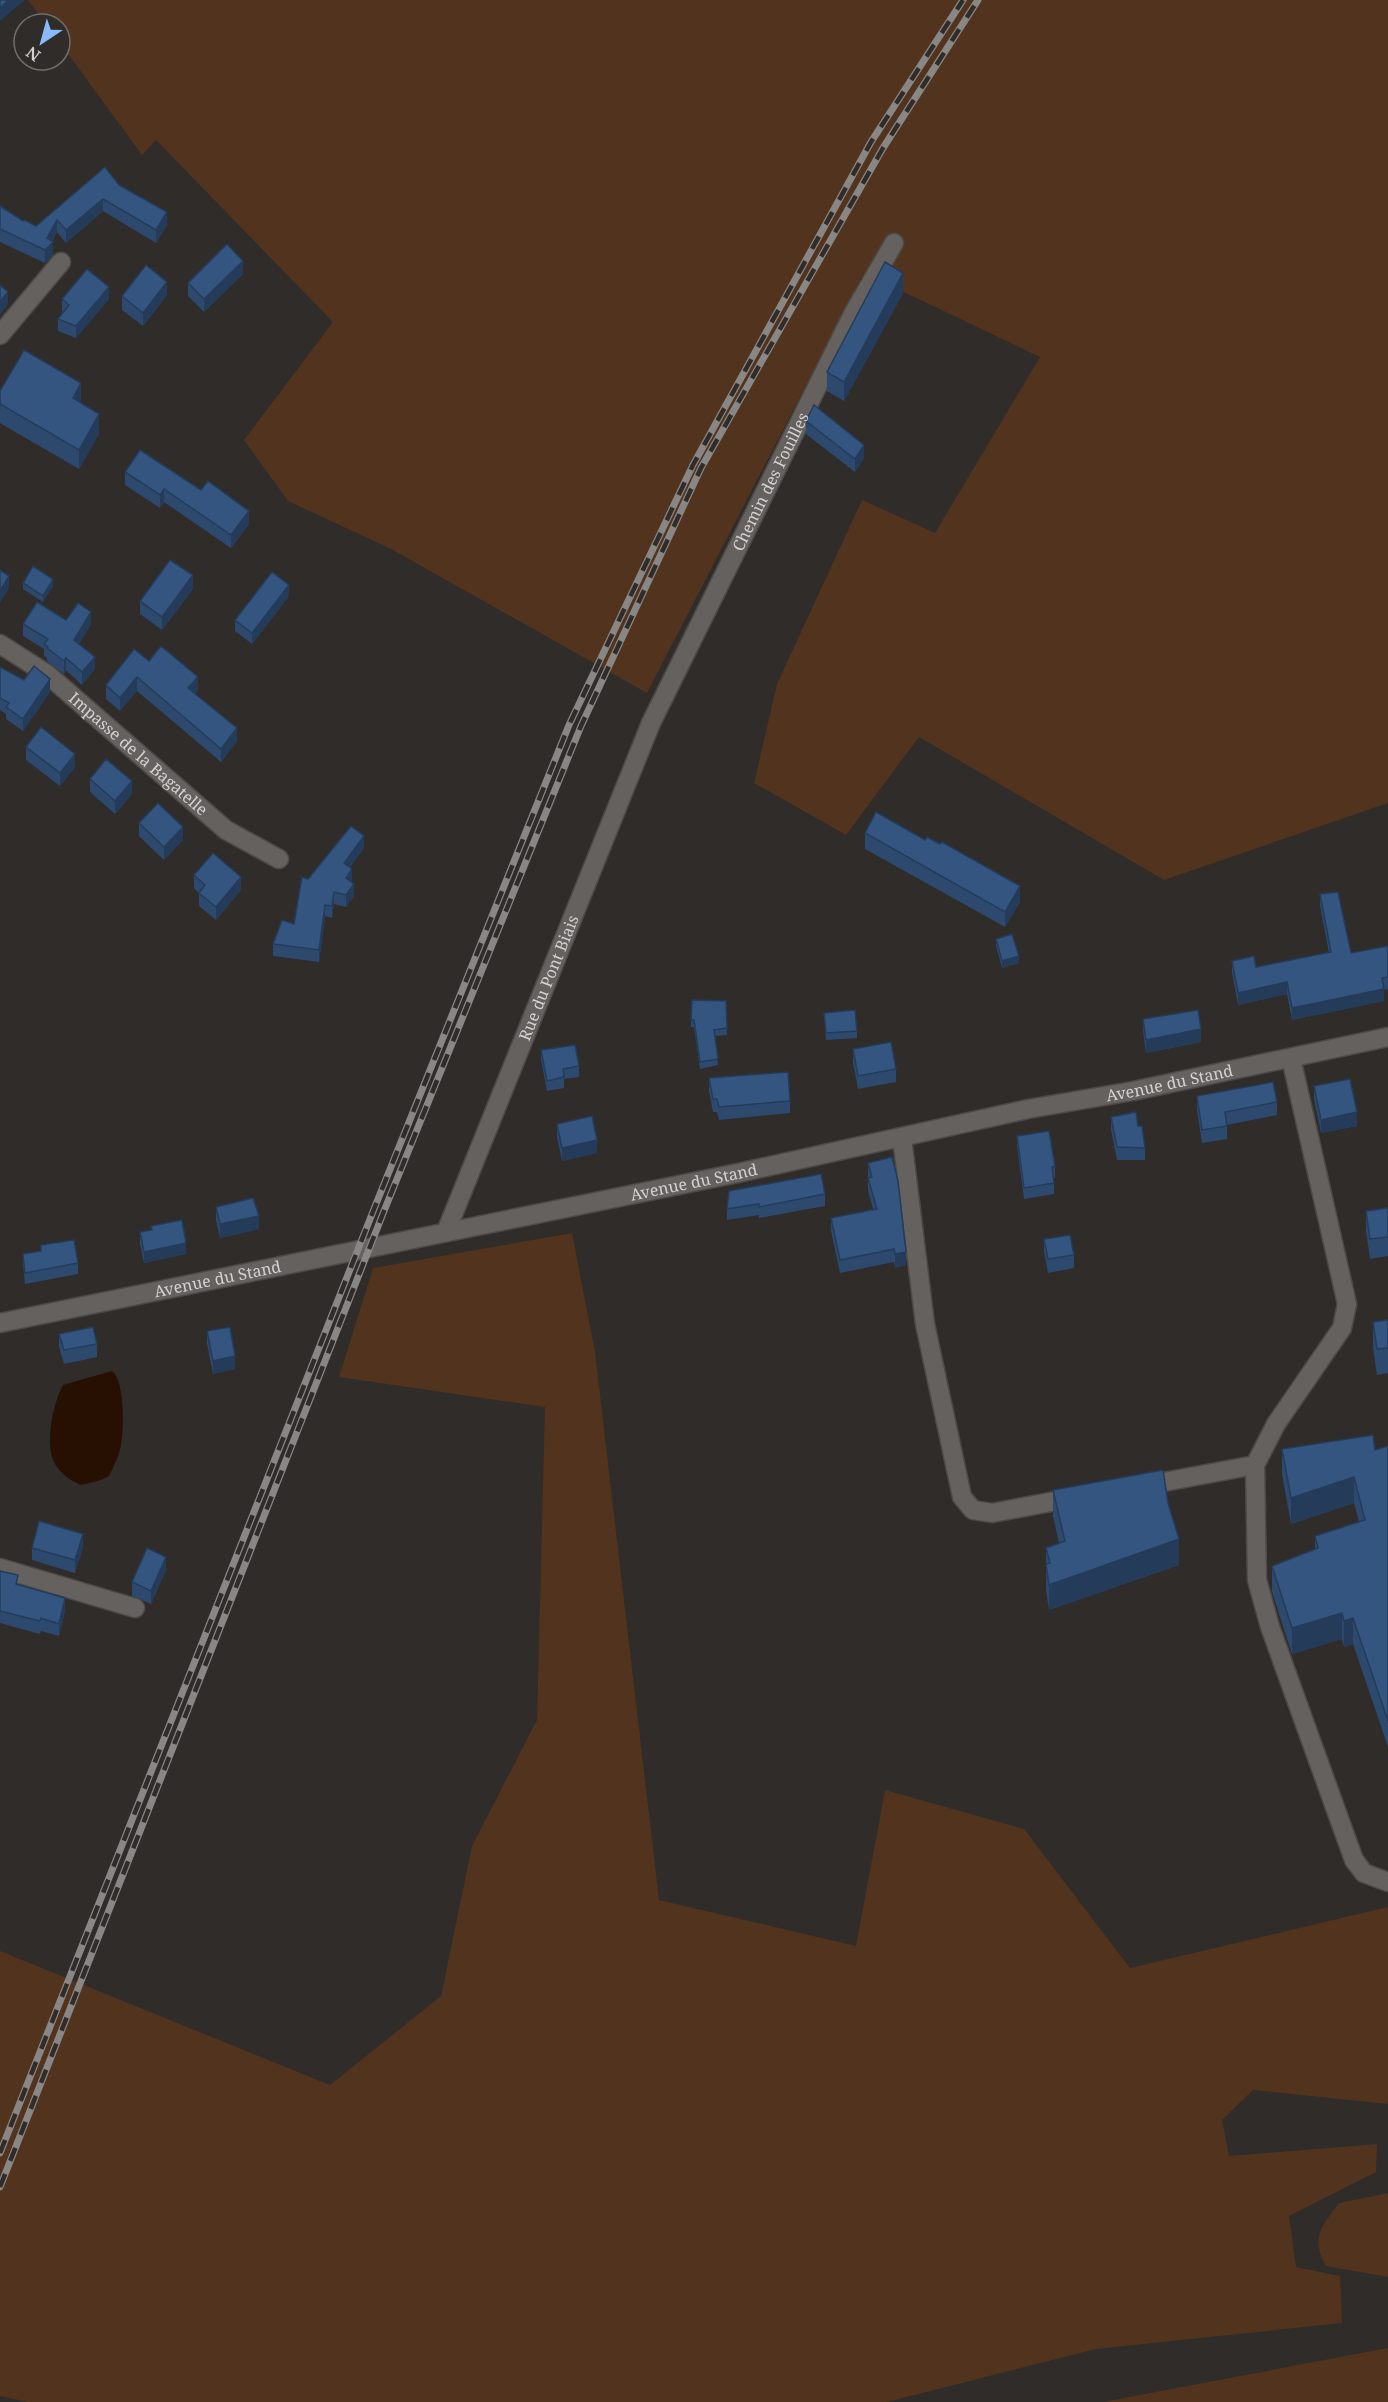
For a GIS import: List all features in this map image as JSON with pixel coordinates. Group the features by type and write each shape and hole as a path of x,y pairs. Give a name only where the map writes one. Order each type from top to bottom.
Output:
{"street":[{"name":"Chemin des Fouilles","path":"651,723 853,314 894,243"},
{"path":"0,335 61,262"},
{"name":"Impasse de la Bagatelle","path":"0,644 47,674 226,830 279,859"},
{"name":"Rue du Pont Biais","path":"446,1232 651,723"},
{"name":"Avenue du Stand","path":"0,1323 902,1138 1028,1109 1133,1091 1388,1037"},
{"path":"1291,1058 1347,1304 1342,1328 1276,1424 1255,1465 1257,1580 1270,1626 1354,1860 1364,1873 1388,1882"},
{"path":"902,1138 925,1324 962,1497 973,1510 992,1513 1093,1494"},
{"path":"1127,1488 1255,1465"},
{"path":"0,1568 135,1608"}],"shaded area":[{"path":"28,0 1388,0 1388,803 1164,880 919,737 846,835 754,783 777,684 862,500 935,533 1040,357 864,273 647,693 391,549 288,501 244,440 333,322 156,140 142,155 72,59 72,12 37,12"},
{"path":"572,1233 595,1352 659,1900 856,1946 885,1790 1024,1829 1130,1968 1388,1907 1388,2104 1253,2090 1222,2120 1229,2156 1377,2144 1376,2172 1289,2216 1296,2267 1340,2276 1342,2323 1096,2349 887,2402 28,2402 0,2396 0,1951 330,2085 441,1996 472,1846 537,1720 545,1407 339,1377 373,1268"},
{"path":"112,1371 116,1376 121,1395 123,1428 120,1449 109,1476 81,1485 63,1474 52,1456 50,1435 56,1402 63,1385"},
{"path":"1388,2193 1388,2277 1326,2266 1319,2247 1320,2232 1339,2203"},
{"path":"1388,2348 1388,2402 1103,2402"}],"building":[{"path":"0,0 9,0 0,8"},
{"path":"105,167 119,185 167,212 156,230 103,199 66,230 57,220 47,238 53,242 45,250 0,229 0,206 23,221 36,226"},
{"path":"227,244 243,261 204,299 188,283"},
{"path":"885,262 903,273 844,382 827,372"},
{"path":"146,265 167,282 143,313 122,296"},
{"path":"87,269 109,287 76,326 58,319 69,305 62,299"},
{"path":"0,285 8,292 0,302"},
{"path":"24,350 81,383 73,398 99,414 79,450 0,404 0,391"},
{"path":"814,405 864,445 855,459 806,421"},
{"path":"140,450 201,490 208,481 249,511 231,535 164,489 160,495 125,472"},
{"path":"170,560 193,575 162,617 140,601"},
{"path":"33,566 53,579 43,596 23,583"},
{"path":"0,570 9,576 0,591"},
{"path":"272,572 289,585 252,633 235,620"},
{"path":"37,602 66,620 78,603 91,612 74,640 95,657 82,672 66,658 64,661 47,648 44,644 48,639 23,624"},
{"path":"161,646 198,677 188,688 237,728 221,749 137,677 120,698 106,685 134,649 149,661"},
{"path":"34,666 50,679 23,719 6,707 9,703 0,698 0,667 24,680"},
{"path":"41,727 75,754 60,773 26,747"},
{"path":"106,759 132,781 115,801 90,779"},
{"path":"158,803 183,827 164,847 139,823"},
{"path":"876,812 925,840 927,837 940,844 942,842 1020,886 1005,912 865,833"},
{"path":"351,826 364,836 344,863 352,869 346,878 354,884 346,895 334,892 332,906 325,905 319,950 273,944 282,920 294,924 302,877 308,879"},
{"path":"213,853 241,877 216,907 199,893 205,885 194,875"},
{"path":"1338,892 1351,953 1388,946 1388,977 1382,978 1384,989 1292,1008 1287,982 1238,993 1232,961 1254,956 1256,967 1331,952 1320,894"},
{"path":"1012,934 1019,956 1002,961 996,939"},
{"path":"692,1000 726,1001 727,1028 714,1030 718,1059 700,1062 694,1020 691,1020"},
{"path":"855,1010 857,1031 826,1033 824,1013"},
{"path":"1198,1010 1201,1029 1146,1040 1143,1019"},
{"path":"891,1042 896,1069 858,1076 853,1049"},
{"path":"575,1045 579,1066 563,1069 564,1077 547,1081 541,1050"},
{"path":"788,1072 790,1101 719,1107 717,1099 713,1099 709,1078"},
{"path":"1350,1079 1357,1112 1321,1120 1314,1086"},
{"path":"1273,1082 1277,1102 1225,1112 1227,1126 1202,1130 1197,1096"},
{"path":"1136,1112 1138,1126 1142,1126 1145,1148 1117,1147 1111,1117"},
{"path":"592,1116 597,1140 562,1148 557,1124"},
{"path":"1049,1131 1055,1166 1052,1167 1054,1183 1024,1188 1017,1136"},
{"path":"892,1157 898,1181 906,1252 895,1254 894,1249 840,1260 831,1218 877,1209 868,1178 872,1177 868,1163"},
{"path":"821,1174 825,1194 759,1207 759,1204 727,1209 729,1191"},
{"path":"253,1198 259,1216 220,1224 216,1207"},
{"path":"1388,1208 1388,1237 1370,1239 1366,1211"},
{"path":"182,1220 186,1243 144,1252 140,1232 152,1230 151,1226"},
{"path":"1070,1235 1074,1255 1048,1259 1044,1239"},
{"path":"74,1240 78,1263 25,1273 23,1254 41,1251 41,1245"},
{"path":"1388,1320 1388,1348 1377,1349 1373,1322"},
{"path":"93,1327 97,1344 64,1350 59,1334"},
{"path":"230,1327 235,1356 213,1361 207,1331"},
{"path":"1373,1435 1375,1450 1388,1446 1388,1721 1353,1618 1344,1621 1342,1613 1292,1628 1272,1566 1318,1548 1315,1536 1365,1520 1354,1477 1291,1498 1282,1449"},
{"path":"1163,1470 1168,1503 1179,1539 1049,1585 1046,1564 1050,1563 1046,1548 1065,1541 1053,1490"},
{"path":"39,1521 83,1534 75,1560 32,1548"},
{"path":"147,1548 166,1557 151,1591 132,1582"},
{"path":"0,1571 18,1575 16,1584 65,1598 59,1624 41,1618 40,1621 0,1611"}],"railway":[{"path":"0,2153 374,1209 569,725 693,465 871,142 963,0"},
{"path":"0,2187 384,1211 581,726 701,468 883,148 978,0"}]}
